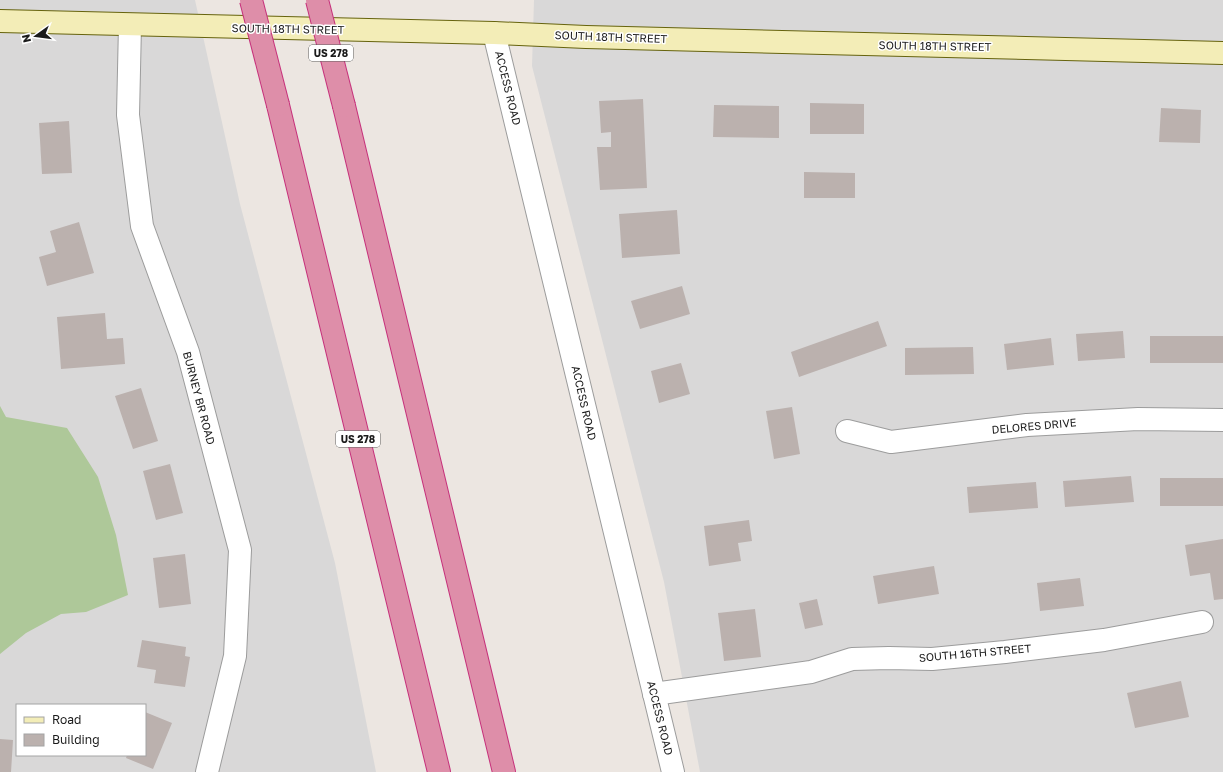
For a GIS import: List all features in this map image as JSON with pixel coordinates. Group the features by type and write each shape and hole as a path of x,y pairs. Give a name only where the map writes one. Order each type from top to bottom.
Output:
{"highway":[{"name":"US 278","path":"251,0 439,772"},
{"name":"US 278","path":"318,0 504,772"}],"street":[{"name":"SOUTH 18TH STREET","path":"0,21 1223,53"},
{"name":"BURNEY BR ROAD","path":"130,25 128,115 142,226 188,352 240,550 235,656 207,772"},
{"name":"ACCESS ROAD","path":"494,33 673,772"},
{"name":"DELORES DRIVE","path":"847,431 891,442 1027,425 1138,419 1223,420"},
{"name":"SOUTH 16TH STREET","path":"654,694 811,672 852,659 932,659 1005,652 1104,640 1202,622"}],"shaded area":[{"path":"0,0 195,0 240,204 335,563 376,772 0,772"},
{"path":"534,0 1223,0 1223,772 700,772 664,582 532,66"}],"green space":[{"path":"0,406 6,417 67,428 98,477 116,535 128,595 86,612 61,614 26,633 0,654"}],"building":[{"path":"643,99 647,188 600,190 597,147 611,147 611,132 601,133 599,101"},
{"path":"810,103 864,104 864,134 810,134"},
{"path":"714,105 779,106 779,138 713,137"},
{"path":"1161,108 1201,110 1200,143 1159,142"},
{"path":"69,121 72,173 42,174 39,123"},
{"path":"804,172 855,173 855,198 804,198"},
{"path":"677,210 680,254 622,258 619,214"},
{"path":"79,222 94,273 47,286 39,257 56,252 50,231"},
{"path":"682,286 690,314 640,329 631,301"},
{"path":"105,313 107,339 123,338 125,364 61,369 57,317"},
{"path":"878,321 887,346 799,377 791,352"},
{"path":"1123,331 1125,358 1078,361 1076,334"},
{"path":"1150,336 1223,336 1223,363 1150,363"},
{"path":"1051,338 1054,365 1007,370 1004,344"},
{"path":"973,347 974,374 905,375 905,348"},
{"path":"681,363 690,394 659,403 651,371"},
{"path":"141,388 158,441 133,449 115,396"},
{"path":"792,407 800,454 774,459 766,411"},
{"path":"170,464 183,513 156,520 143,471"},
{"path":"1131,476 1134,502 1065,507 1063,481"},
{"path":"1160,478 1223,478 1223,506 1160,506"},
{"path":"1036,482 1038,508 969,513 967,487"},
{"path":"749,520 752,541 738,543 741,561 709,566 704,526"},
{"path":"1223,539 1223,599 1214,600 1210,573 1190,576 1185,545"},
{"path":"185,554 191,604 159,608 153,558"},
{"path":"934,566 939,594 878,604 873,576"},
{"path":"1080,578 1084,606 1040,611 1037,583"},
{"path":"817,599 823,625 805,629 799,603"},
{"path":"755,609 761,657 724,661 718,613"},
{"path":"142,640 186,647 185,656 190,657 185,687 154,683 156,670 137,667"},
{"path":"1181,681 1189,717 1135,728 1127,693"},
{"path":"146,712 172,723 153,769 126,758 127,756 146,756"},
{"path":"0,739 13,740 11,772 0,772"}]}
